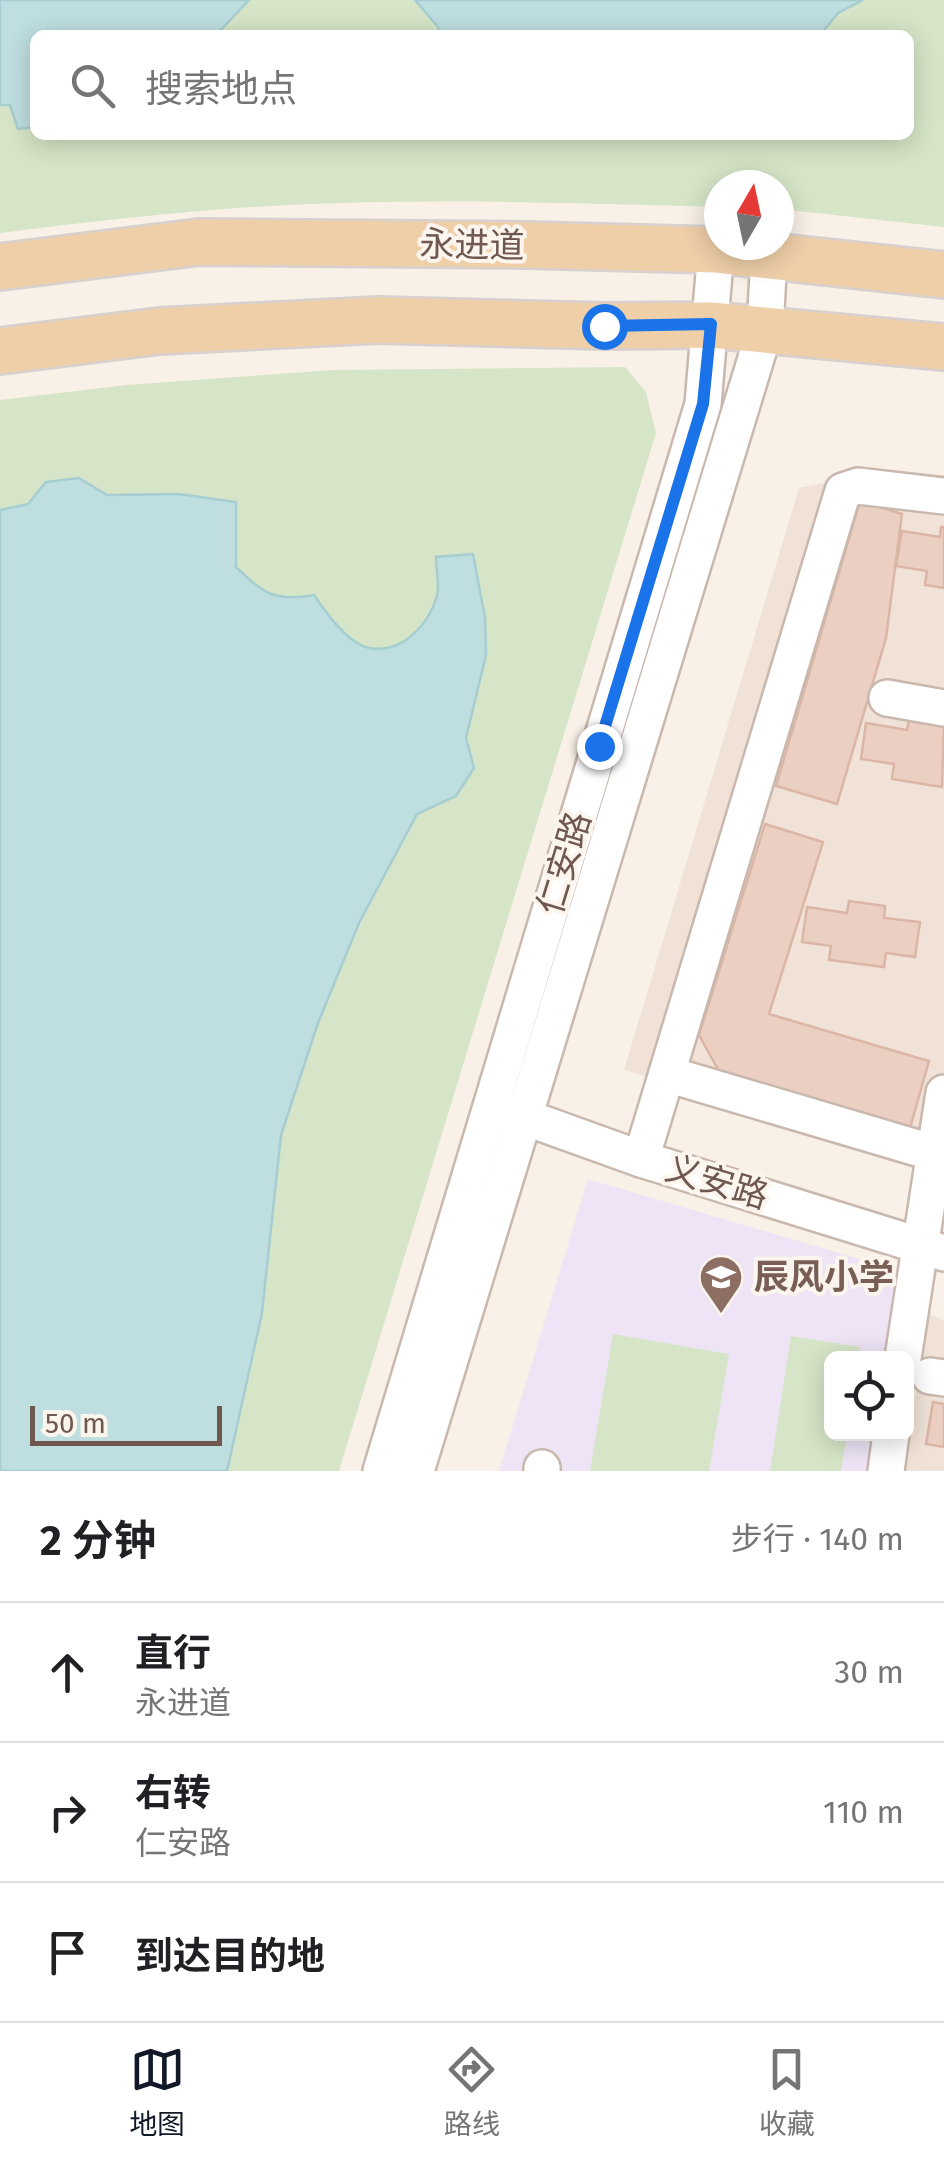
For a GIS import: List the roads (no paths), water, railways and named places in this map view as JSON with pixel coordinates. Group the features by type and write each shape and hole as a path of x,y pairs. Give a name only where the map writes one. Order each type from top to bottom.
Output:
{"main road":[{"name":"永进道","path":"0,267 198,242 704,250"},
{"name":"永进道","path":"794,258 944,275"},
{"path":"0,351 159,331 378,320 604,326 711,324 944,347"}],"street":[{"name":"仁安路","path":"416,1471 507,1111 703,404 715,260"},
{"name":"仁安路","path":"380,1471 637,753 765,329 769,260"},
{"path":"641,1158 843,491 858,486 944,496"},
{"path":"888,698 944,708"},
{"path":"667,1074 934,1153"},
{"path":"926,1371 934,1153 944,1093"},
{"name":"义安路","path":"507,1111 641,1158 932,1248"},
{"path":"886,1471 891,1441"}],"water":[{"path":"0,0 249,0 221,30 30,30 30,128 18,129 10,105 0,105"},
{"path":"415,0 863,0 838,13 824,30 438,27"},
{"path":"79,478 107,495 179,494 236,502 236,567 271,594 314,595 338,627 353,641 369,648 381,649 403,642 427,618 437,596 436,557 473,554 485,618 486,655 466,738 474,768 456,796 417,814 359,923 318,1023 281,1135 262,1313 227,1471 0,1471 0,510 28,504 46,482"}],"place":[{"name":"辰风小学","path":"721,1315"}]}
